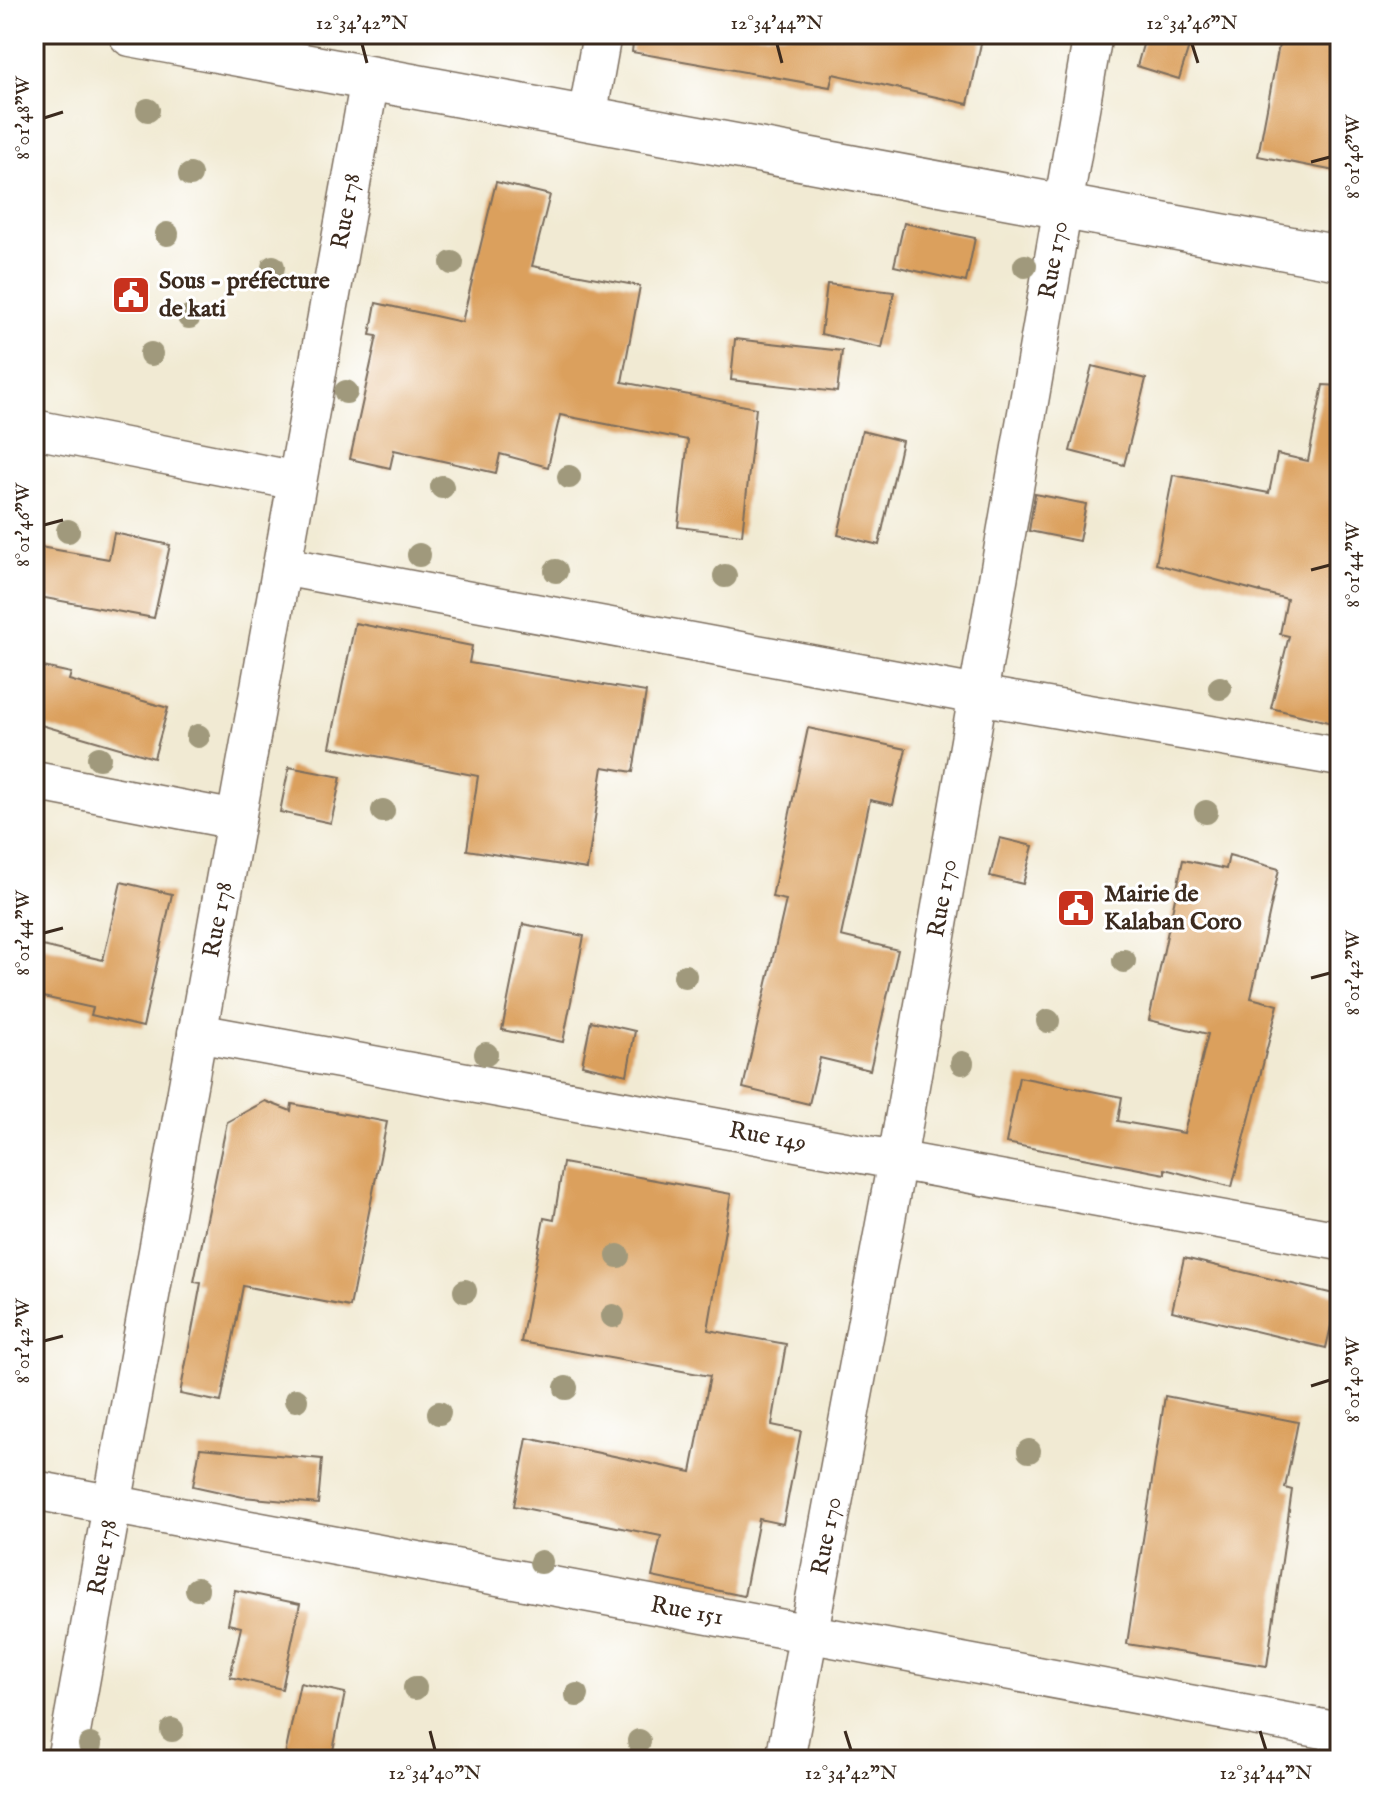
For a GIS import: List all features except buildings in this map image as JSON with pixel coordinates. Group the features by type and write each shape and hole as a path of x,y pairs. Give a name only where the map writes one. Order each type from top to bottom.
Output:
{"street":[{"path":"131,34 1340,258"},
{"path":"587,118 602,34"},
{"name":"Rue 170","path":"785,1760 897,1160 1093,34"},
{"name":"Rue 178","path":"66,1760 370,79"},
{"path":"34,429 297,481"},
{"path":"282,566 977,695 1340,757"},
{"path":"34,781 236,820"},
{"name":"Rue 149","path":"197,1033 1340,1241"},
{"name":"Rue 151","path":"34,1490 1340,1732"}],"place":[{"name":"Sous - préfecture de kati","path":"131,295"},
{"name":"Mairie de Kalaban Coro","path":"1076,908"}]}
